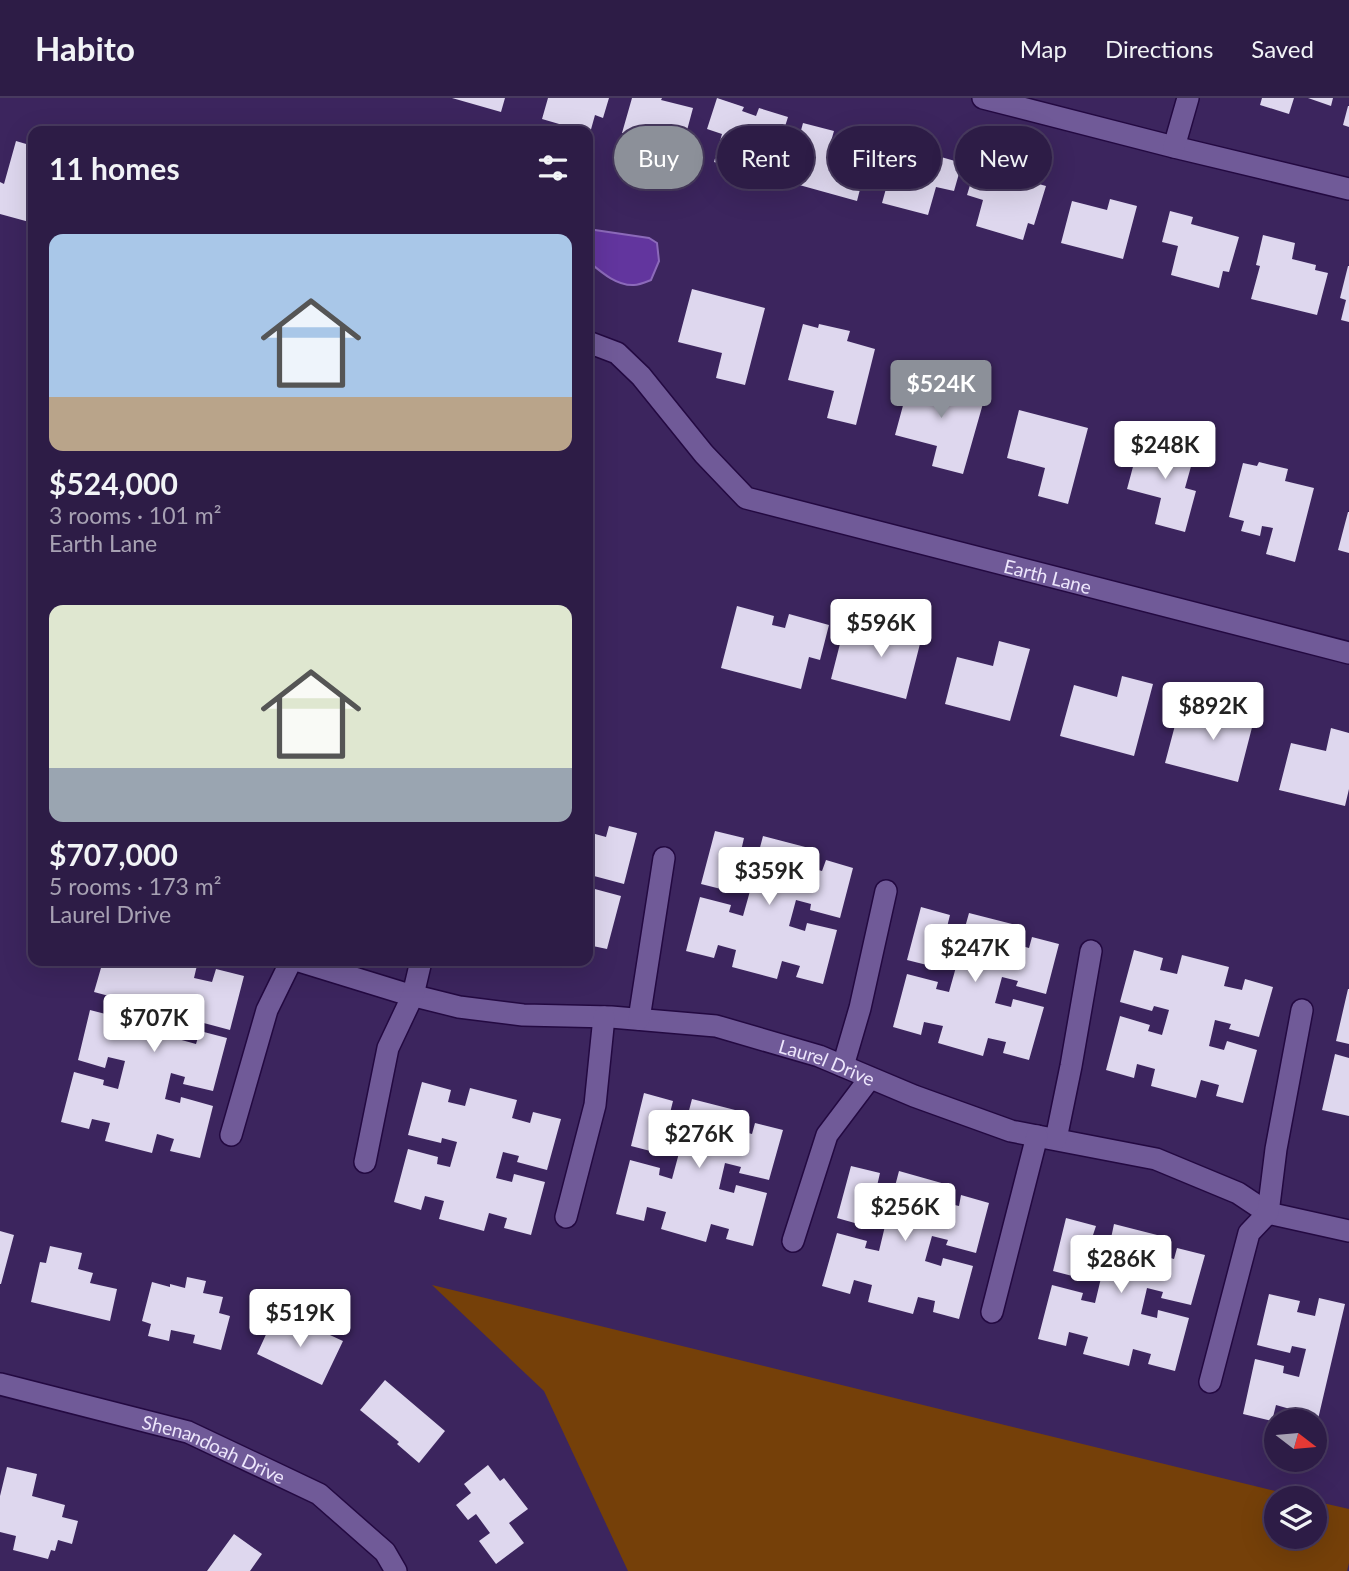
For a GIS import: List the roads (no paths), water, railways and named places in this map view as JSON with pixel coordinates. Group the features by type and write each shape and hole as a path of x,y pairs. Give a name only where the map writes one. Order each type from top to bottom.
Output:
{"street":[{"path":"982,98 1349,190"},
{"path":"1174,147 1188,98"},
{"name":"Earth Lane","path":"593,344 617,353 641,376 704,454 746,498 1349,653"},
{"path":"639,1019 664,858"},
{"path":"843,1066 860,1008 886,891"},
{"path":"992,1311 1071,1066 1091,951"},
{"path":"232,1135 267,1010 289,966"},
{"name":"Laurel Drive","path":"316,966 459,1007 523,1015 604,1017 716,1026 819,1056 914,1096 1011,1131 1156,1159 1238,1193 1268,1213 1346,1229"},
{"path":"365,1162 388,1048 412,995 420,966"},
{"path":"1210,1382 1249,1233 1268,1213 1276,1149 1302,1010"},
{"path":"566,1217 595,1105 604,1017"},
{"path":"793,1241 827,1135 870,1078"},
{"name":"Shenandoah Drive","path":"0,1384 188,1432 319,1494 385,1552 396,1571"}]}
